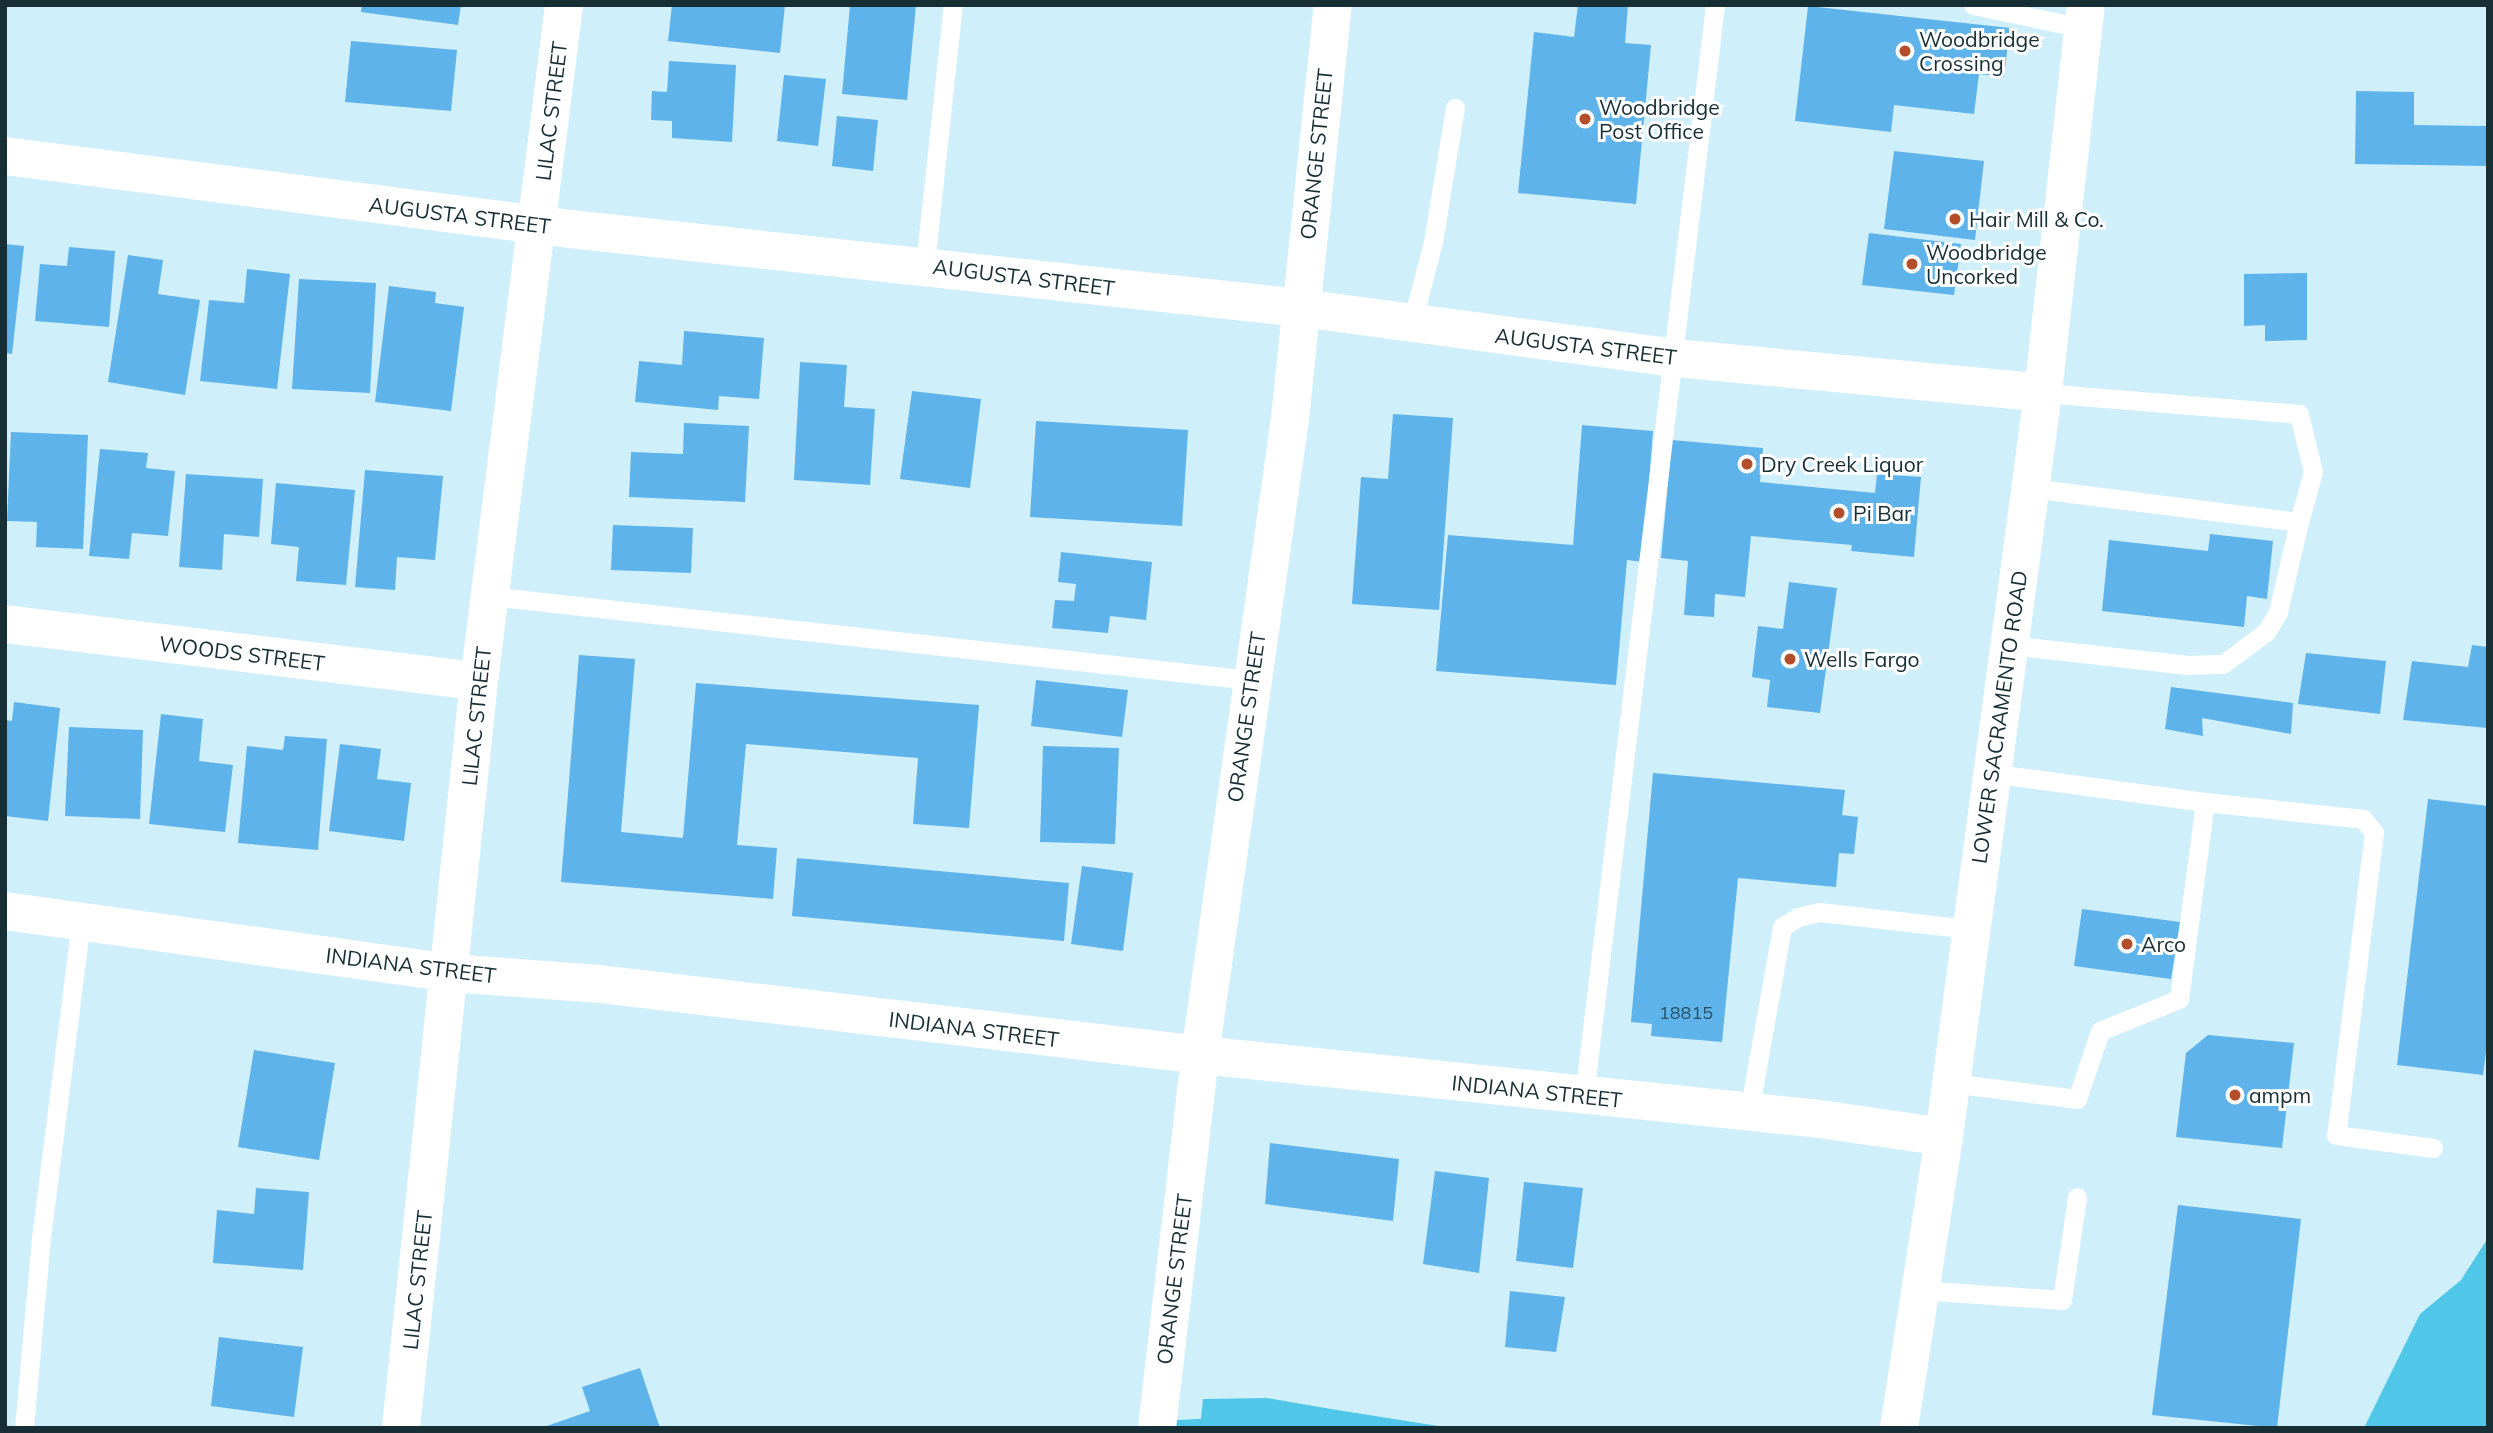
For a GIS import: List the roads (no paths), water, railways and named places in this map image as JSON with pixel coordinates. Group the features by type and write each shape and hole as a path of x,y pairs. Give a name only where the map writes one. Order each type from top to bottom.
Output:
{"street":[{"name":"LILAC STREET","path":"401,1428 479,681 564,5"},
{"name":"ORANGE STREET","path":"1157,1428 1200,1055 1250,680 1290,419 1333,5"},
{"name":"LOWER SACRAMENTO ROAD","path":"1899,1428 1944,1137 2043,393 2085,17"},
{"name":"AUGUSTA STREET","path":"5,156 537,225 925,265 1301,308 1675,358 2043,393"},
{"name":"WOODS STREET","path":"5,624 479,681"},
{"name":"INDIANA STREET","path":"5,911 450,973 600,984 1200,1055 1749,1112 1944,1137"}],"lane":[{"path":"925,265 953,5"},
{"path":"1584,1096 1675,358 1715,5"},
{"path":"1973,5 2085,17"},
{"path":"1412,323 1433,242 1455,108"},
{"path":"2009,646 2188,665 2223,664 2266,632 2278,612 2313,472 2299,414 2043,393"},
{"path":"2030,488 2299,522"},
{"path":"489,596 1250,680"},
{"path":"1991,773 2205,802 2363,819 2374,832 2336,1135 2432,1148"},
{"path":"1951,1083 2077,1098 2100,1031 2179,999 2205,802"},
{"path":"1749,1112 1782,927 1798,917 1820,912 1970,929"},
{"path":"24,1428 41,1238 81,921"},
{"path":"1920,1290 2062,1300 2077,1197"}],"water":[{"path":"2488,1238 2488,1428 2364,1428 2420,1314 2461,1280"},
{"path":"1267,1398 1451,1428 1200,1428 1203,1399"}],"waterway":[{"path":"1160,1427 1216,1424"}],"place":[{"name":"Woodbridge Crossing","path":"1905,51"},
{"name":"Woodbridge Post Office","path":"1585,119"},
{"name":"Hair Mill & Co.","path":"1955,219"},
{"name":"Woodbridge Uncorked","path":"1912,264"},
{"name":"Dry Creek Liquor","path":"1747,464"},
{"name":"Pi Bar","path":"1839,513"},
{"name":"Wells Fargo","path":"1790,659"},
{"name":"Arco","path":"2127,944"},
{"name":"ampm","path":"2235,1095"}]}
